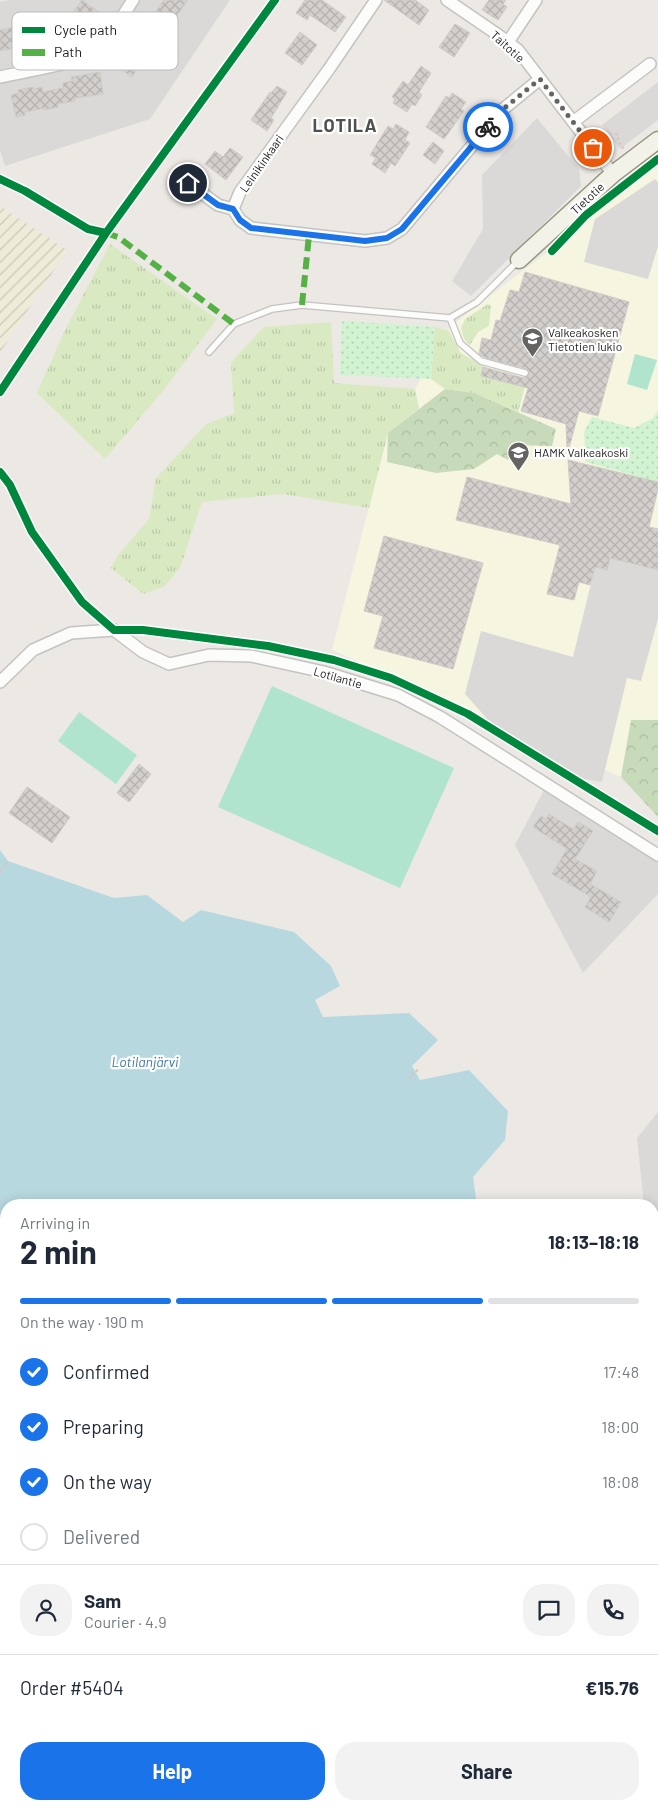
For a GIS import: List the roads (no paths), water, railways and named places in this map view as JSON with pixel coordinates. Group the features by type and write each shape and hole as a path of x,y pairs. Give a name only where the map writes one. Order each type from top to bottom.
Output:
{"street":[{"path":"125,12 133,0"},
{"name":"Leinikinkaari","path":"233,209 240,192 329,69 376,0"},
{"name":"Taitotie","path":"447,0 518,50 613,174"},
{"path":"508,42 536,0"},
{"path":"573,122 650,64"},
{"path":"0,77 30,70"},
{"path":"188,183 218,205 233,209 240,220 251,228 365,241 387,238 402,229 502,110 540,79"},
{"name":"Tietotie","path":"519,260 613,174 658,140"},
{"name":"Lotilantie","path":"0,682 33,650 70,633 114,630 143,652 169,664 209,655 251,656 324,672 398,695 440,718 658,855"}],"lane":[{"path":"209,352 234,324 272,310 294,306 302,305 450,318 477,302 519,260"},
{"path":"450,318 460,343 481,361 525,373"}],"water":[{"name":"Lotilanjärvi","path":"0,850 8,861 114,898 147,895 183,922 201,910 294,932 331,966 340,986 315,1000 323,1017 409,1013 438,1040 412,1066 420,1080 469,1070 508,1111 505,1140 473,1177 476,1199 0,1199"}],"place":[{"name":"Valkeakosken Tietotien lukio","path":"532,358"},
{"name":"HAMK Valkeakoski","path":"518,471"}],"district":[{"name":"LOTILA","path":"345,125"}]}
